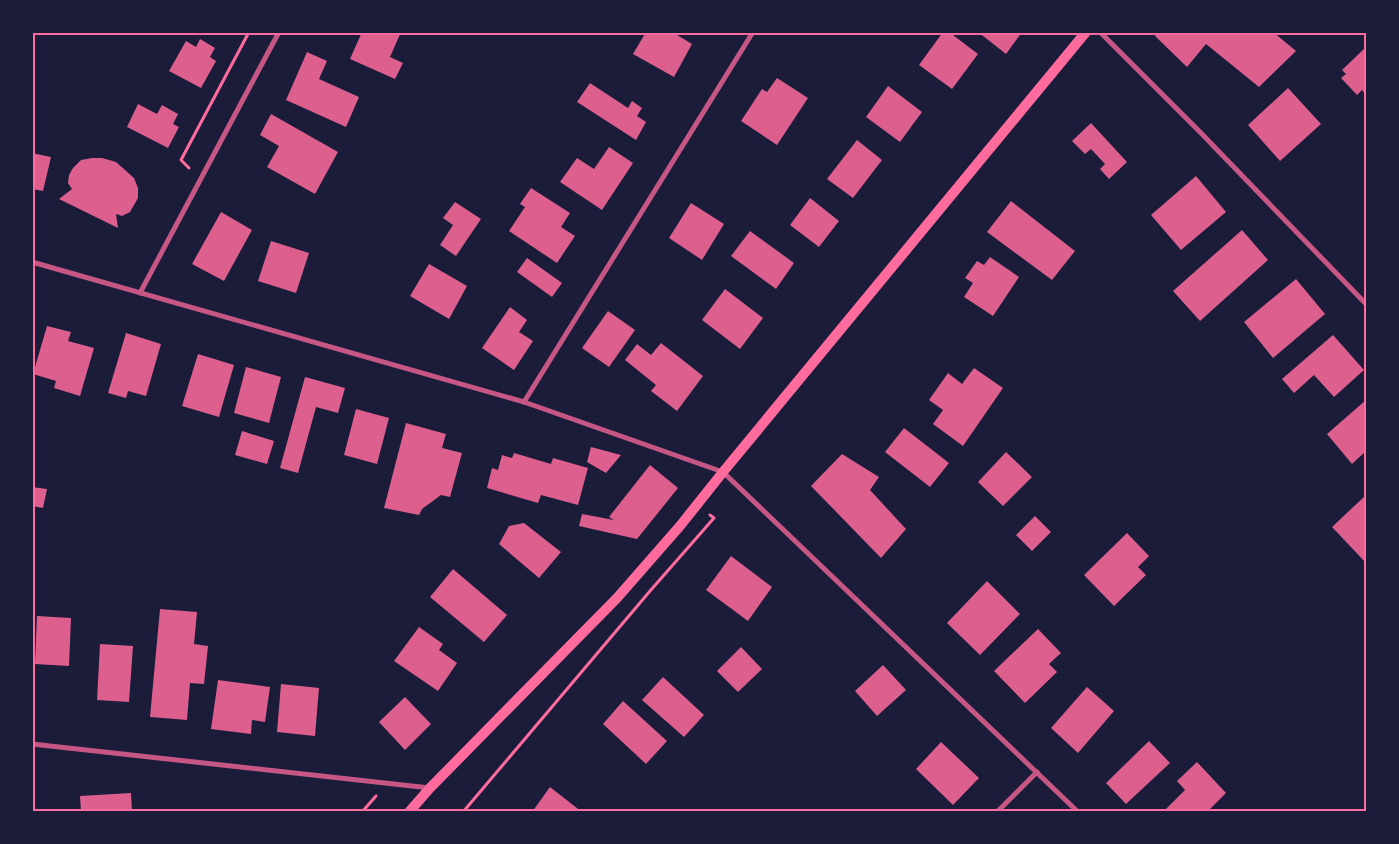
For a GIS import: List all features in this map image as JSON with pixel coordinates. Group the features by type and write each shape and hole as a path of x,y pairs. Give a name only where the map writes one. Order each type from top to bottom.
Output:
{"main road":[{"path":"409,812 430,788 617,598 697,505 1086,32"}],"street":[{"path":"140,293 279,32"},
{"path":"524,402 753,32"},
{"path":"1100,32 1207,139 1366,304"},
{"path":"32,262 524,402 724,472 1078,812"},
{"path":"32,744 430,788"},
{"path":"997,812 1037,772"}],"path":[{"path":"201,179 180,160 249,32"},
{"path":"463,812 714,518 697,505"}],"building":[{"path":"362,32 373,32 376,34 377,32 401,32 390,57 403,63 395,79 350,59"},
{"path":"646,32 672,32 692,44 674,77 633,54"},
{"path":"943,32 949,32 978,54 952,89 919,65"},
{"path":"978,32 1022,32 1006,54"},
{"path":"1158,32 1273,32 1296,51 1259,87 1206,44 1187,67 1155,36"},
{"path":"200,39 215,48 210,57 216,61 201,88 169,71 186,41 196,47"},
{"path":"1366,47 1366,95 1362,90 1357,95 1341,78 1346,74 1342,70"},
{"path":"307,52 327,61 319,79 359,97 346,127 286,100"},
{"path":"777,78 808,98 777,145 741,121 762,89 767,92"},
{"path":"590,83 628,108 632,101 642,108 637,116 646,122 636,140 577,102"},
{"path":"888,86 922,112 900,142 866,117"},
{"path":"1288,88 1321,124 1280,161 1248,125"},
{"path":"138,104 157,114 162,105 178,114 173,124 179,127 168,148 127,127"},
{"path":"271,114 338,152 315,194 267,167 279,146 260,135"},
{"path":"1091,123 1127,162 1109,179 1100,169 1105,164 1091,149 1085,154 1072,141"},
{"path":"857,140 882,160 853,198 827,179"},
{"path":"609,147 633,163 602,210 560,182 577,158 594,169"},
{"path":"32,153 51,157 43,191 32,189"},
{"path":"102,158 116,162 134,178 138,188 138,198 130,212 122,216 116,214 118,228 59,199 72,189 68,183 69,175 73,168 81,160"},
{"path":"1196,176 1226,212 1181,250 1151,215"},
{"path":"531,188 570,213 561,227 575,236 557,263 509,231 525,207 520,204"},
{"path":"810,198 839,221 819,247 790,225"},
{"path":"1011,201 1075,251 1052,280 987,232"},
{"path":"455,202 481,219 456,256 440,245 453,225 443,218"},
{"path":"691,203 724,224 702,260 669,238"},
{"path":"221,212 252,230 224,281 192,264"},
{"path":"1242,230 1268,260 1200,321 1173,291"},
{"path":"750,231 794,263 776,289 731,256"},
{"path":"271,241 309,253 296,293 258,281"},
{"path":"990,257 1019,277 993,316 964,297 973,283 965,278 977,261 984,265"},
{"path":"527,258 562,283 552,297 517,272"},
{"path":"429,264 467,286 449,319 410,296"},
{"path":"1296,279 1325,314 1273,358 1244,322"},
{"path":"725,289 763,318 740,349 702,320"},
{"path":"510,307 527,320 519,332 533,341 514,370 482,348"},
{"path":"608,311 635,330 609,367 582,348"},
{"path":"47,326 71,332 68,341 94,348 80,396 54,388 56,381 33,374"},
{"path":"126,333 161,344 146,396 128,391 126,398 108,393"},
{"path":"1333,335 1364,370 1334,397 1314,375 1294,393 1282,379"},
{"path":"661,343 703,376 677,411 651,391 656,385 625,360 637,344 651,355"},
{"path":"198,354 234,365 219,417 182,406"},
{"path":"246,367 281,377 269,423 234,413"},
{"path":"974,368 1003,388 963,446 933,424 943,410 929,400 948,373 962,384"},
{"path":"305,377 345,388 338,413 316,407 298,473 280,468"},
{"path":"1366,400 1366,451 1352,464 1327,434"},
{"path":"356,409 389,418 377,464 344,455"},
{"path":"406,423 446,434 442,448 462,453 450,497 441,495 422,509 419,515 384,508"},
{"path":"904,428 949,463 930,487 885,452"},
{"path":"242,431 274,441 267,464 235,455"},
{"path":"591,447 621,455 606,473 587,462"},
{"path":"1006,452 1032,477 1003,506 978,482"},
{"path":"514,453 551,464 553,458 588,468 578,505 541,495 538,503 487,488 492,468 498,470 502,455 512,458"},
{"path":"842,454 879,477 870,490 906,529 881,558 811,486"},
{"path":"650,465 678,488 637,539 579,526 582,514 614,520 609,517"},
{"path":"32,487 47,489 43,508 32,506"},
{"path":"1366,495 1366,563 1332,527"},
{"path":"1035,516 1051,532 1032,551 1016,535"},
{"path":"524,523 561,552 539,578 499,544 509,526"},
{"path":"1127,533 1149,556 1138,567 1146,575 1114,606 1084,575"},
{"path":"731,556 772,587 748,621 706,590"},
{"path":"453,569 507,615 484,642 430,597"},
{"path":"987,581 1020,614 980,655 947,623"},
{"path":"160,609 197,612 194,644 208,646 204,684 190,683 187,720 150,717"},
{"path":"37,616 71,618 69,666 35,664"},
{"path":"419,627 443,644 439,650 457,663 438,691 394,661"},
{"path":"1038,629 1061,653 1049,664 1057,672 1025,703 994,671"},
{"path":"100,644 133,646 129,702 97,700"},
{"path":"741,647 762,669 738,692 717,671"},
{"path":"883,665 906,690 877,716 855,691"},
{"path":"663,677 704,715 684,737 642,700"},
{"path":"218,680 270,687 265,722 252,720 251,734 211,729"},
{"path":"281,684 319,688 315,736 277,732"},
{"path":"1087,687 1114,711 1078,753 1051,728"},
{"path":"405,697 431,724 405,750 379,722"},
{"path":"623,701 667,741 646,764 603,724"},
{"path":"1149,741 1170,763 1126,804 1106,783"},
{"path":"941,742 979,778 953,805 916,769"},
{"path":"1197,762 1226,793 1207,812 1163,812 1185,790 1177,781"},
{"path":"550,787 582,812 532,812"},
{"path":"131,793 132,812 81,812 80,796"}]}
